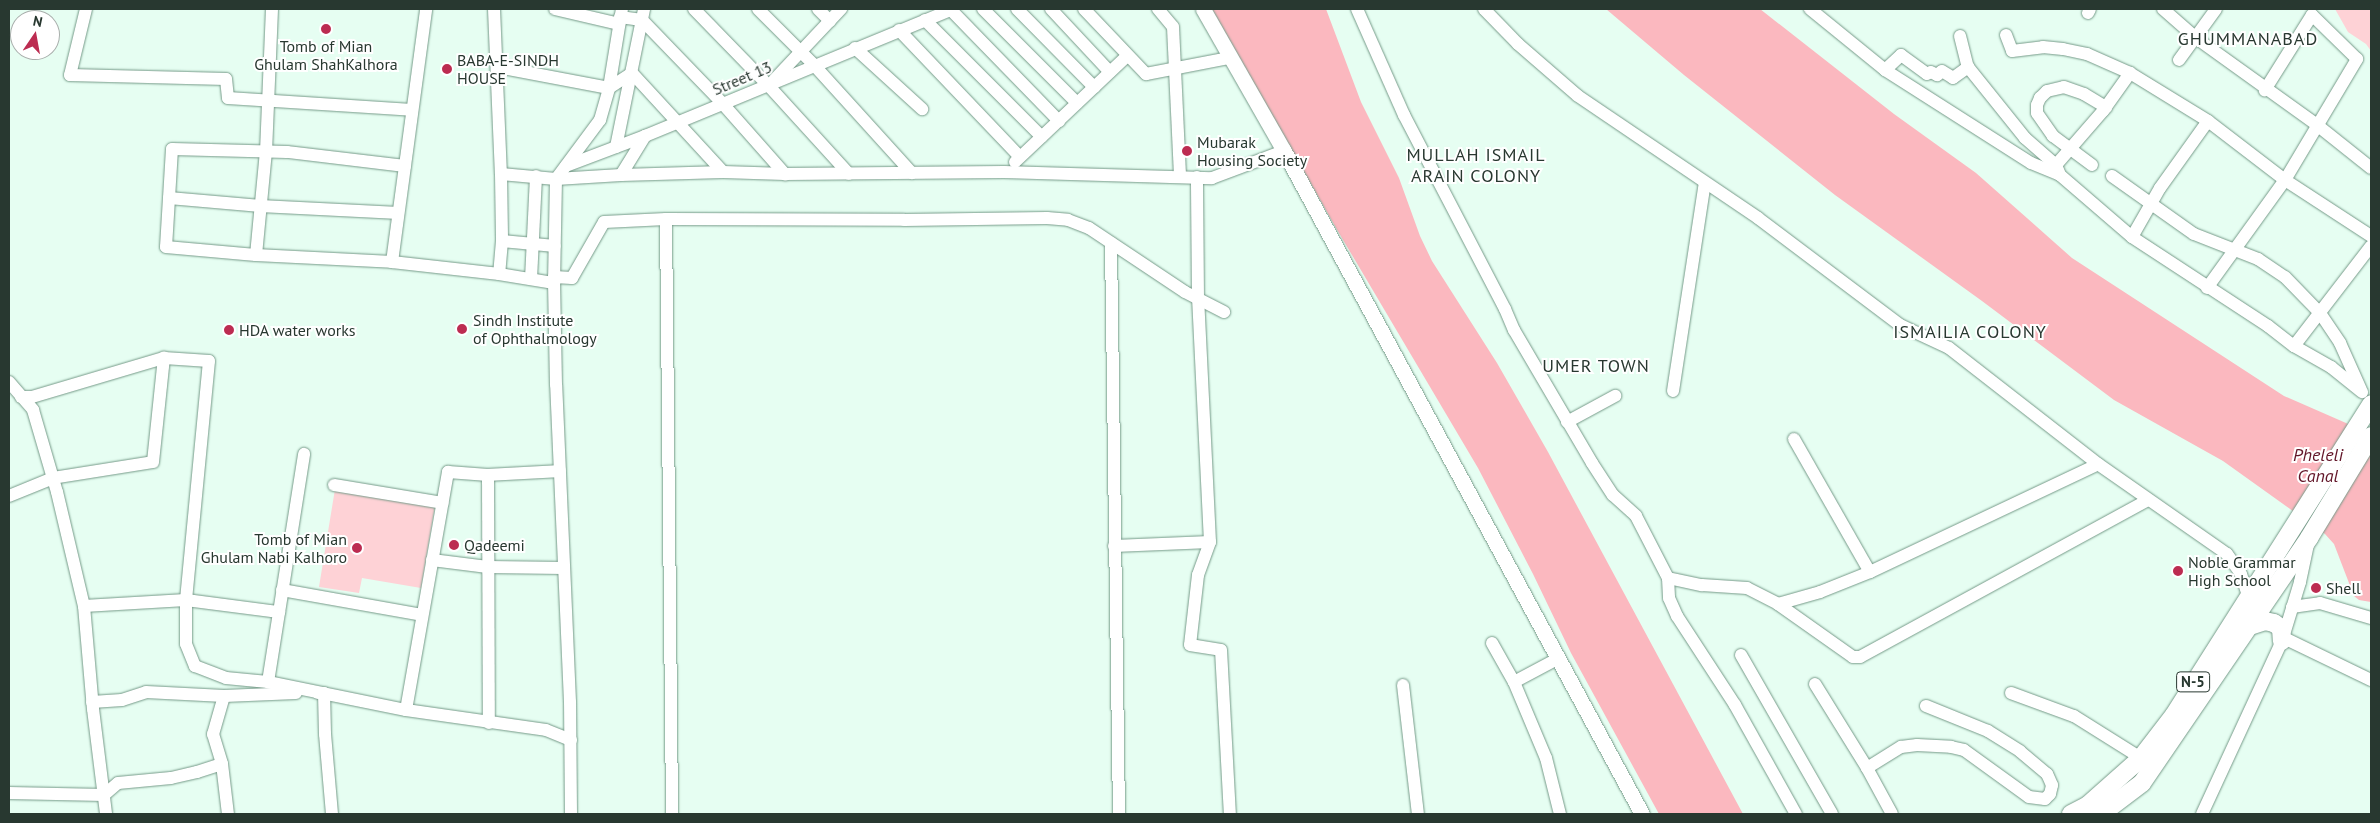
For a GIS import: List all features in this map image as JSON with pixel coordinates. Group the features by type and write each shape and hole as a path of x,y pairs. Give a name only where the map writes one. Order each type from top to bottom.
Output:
{"highway":[{"name":"N-5","path":"2101,814 2142,783 2232,638 2249,599 2369,400"},
{"name":"N-5","path":"2071,814 2087,806 2142,758 2232,638 2250,626 2309,538 2371,436"},
{"path":"2250,626 2265,621 2274,624 2281,628 2282,639"}],"main road":[{"path":"1203,9 1284,151 1458,471 1557,660 1642,814"}],"street":[{"path":"86,9 70,75 226,79 228,98 412,110"},
{"path":"256,255 270,100 272,9"},
{"path":"392,262 426,9"},
{"path":"494,9 498,67 501,174 502,241 499,274"},
{"path":"556,9 620,17 643,14"},
{"path":"694,9 768,86 848,174"},
{"path":"758,9 814,65 912,173"},
{"path":"818,9 830,21"},
{"path":"768,86 841,9"},
{"path":"952,9 1059,121"},
{"name":"Street 13","path":"566,166 679,123 814,65 952,9"},
{"path":"983,9 1077,104"},
{"path":"1017,9 1094,87"},
{"path":"1051,9 1110,72"},
{"path":"1084,9 1146,74 1230,58"},
{"path":"1158,9 1173,27 1180,176"},
{"path":"1357,9 1404,115 1505,309 1514,330 1567,422 1613,495 1636,516 1668,578 1669,598 1677,616 1735,705 1796,814"},
{"path":"1484,9 1518,44 1578,96 1758,218 1900,325 1949,348 2098,464 2226,554 2241,574 2249,599"},
{"path":"1810,9 1885,70 2031,163 2058,170"},
{"path":"2163,9 2196,38 2265,90 2317,125 2371,168"},
{"path":"2179,60 2216,9"},
{"path":"2207,288 2234,248 2285,180 2357,59 2314,12 2265,90"},
{"path":"616,147 643,14"},
{"path":"643,14 785,174"},
{"path":"571,814 571,740 554,280 556,179 600,120 609,88 620,17"},
{"path":"925,20 1042,137"},
{"path":"899,30 1020,157"},
{"path":"2006,34 2012,51 2043,47 2063,49 2087,54 2130,73 2208,121 2285,180 2371,236"},
{"path":"1960,36 1968,67 2026,138 2058,170 2132,236 2207,288 2268,326 2294,346 2330,367 2369,400"},
{"path":"855,48 922,109"},
{"path":"1885,70 1901,55 1927,74 1931,72 1937,75 1942,71 1953,78 1968,67"},
{"path":"1004,172 1127,56"},
{"path":"498,67 609,88 632,73"},
{"path":"632,73 723,172"},
{"path":"2058,170 2071,149 2106,107 2130,73"},
{"path":"2092,165 2054,136 2037,113 2040,98 2052,88 2064,87 2084,94 2106,107"},
{"path":"2132,236 2173,168 2208,121"},
{"path":"621,175 645,136"},
{"path":"404,166 287,152 172,148 166,247 256,255 392,262 531,279 554,280 572,278 604,222 666,219 904,220 1047,218 1068,220 1089,228 1198,299 1224,312"},
{"path":"501,174 556,179 723,172 785,174 1004,172 1212,178 1284,151"},
{"path":"531,279 536,176"},
{"path":"2112,176 2194,234 2234,248 2258,259 2285,277 2320,313 2340,343 2369,400"},
{"path":"1196,177 1198,299 1210,542 1198,575 1190,645 1221,650 1230,814"},
{"path":"1673,391 1705,183"},
{"path":"169,198 260,206 398,213"},
{"path":"666,219 672,814"},
{"path":"502,241 556,246"},
{"path":"1111,243 1119,814"},
{"path":"2294,346 2371,246"},
{"path":"9,496 53,478 152,462 164,358"},
{"path":"21,397 32,397 164,358 209,361 186,600 186,644 195,666 226,678 268,682 406,710 546,730 571,740"},
{"path":"9,382 33,410 53,478 84,606 92,702 106,814"},
{"path":"1567,422 1615,396"},
{"path":"1794,439 1870,572"},
{"path":"268,682 304,454"},
{"path":"1778,604 1820,592 1870,572 2098,464"},
{"path":"406,710 448,472 488,475 560,471"},
{"path":"488,475 489,723"},
{"path":"334,485 442,503"},
{"path":"1668,578 1702,585 1747,588 1778,604 1853,657 1860,657 2148,500"},
{"path":"2204,814 2282,639 2300,582 2309,538"},
{"path":"1114,546 1210,542"},
{"path":"432,560 488,567 564,568"},
{"path":"282,590 422,615"},
{"path":"84,606 186,600 280,612"},
{"path":"2292,607 2320,603 2371,618"},
{"path":"2282,639 2371,680"},
{"path":"1492,643 1514,682 1546,758 1560,814"},
{"path":"1741,655 1832,814"},
{"path":"1514,682 1557,660"},
{"path":"1403,684 1418,814"},
{"path":"1815,684 1867,768 1892,814"},
{"path":"92,702 122,700 146,692 224,696 324,693"},
{"path":"2012,692 2074,716 2142,758"},
{"path":"324,693 332,814"},
{"path":"224,696 213,734 222,764 228,814"},
{"path":"1867,768 1901,747 1917,745 1951,747 1964,750 2029,797 2045,799 2050,794 2052,785 2047,774 2020,750 1988,732 1926,706"},
{"path":"9,793 104,795 118,783 171,778 222,764"}],"shaded area":[{"path":"2335,9 2371,9 2371,51 2366,44 2348,32"},
{"path":"335,489 435,506 421,588 362,578 359,593 319,587"}],"water":[{"path":"1212,9 1326,9 1361,102 1399,178 1420,236 1432,261 1497,363 1548,452 1743,814 1659,814 1571,653 1533,574 1478,468 1336,228"},
{"name":"Pheleli Canal","path":"1606,9 1760,9 1894,114 1976,173 2072,258 2284,396 2346,423 2371,437 2371,602 2359,600 2354,596 2334,544 2325,534 2223,461 2114,400 1982,301 1835,195 1684,75"}],"place":[{"name":"Tomb of Mian Ghulam ShahKalhora","path":"326,29"},
{"name":"BABA-E-SINDH HOUSE","path":"447,69"},
{"name":"Mubarak Housing Society","path":"1187,151"},
{"name":"Sindh Institute of Ophthalmology","path":"462,329"},
{"name":"HDA water works","path":"229,330"},
{"name":"Qadeemi","path":"454,545"},
{"name":"Tomb of Mian Ghulam Nabi Kalhoro","path":"357,548"},
{"name":"Noble Grammar High School","path":"2178,571"},
{"name":"Shell","path":"2316,588"}],"district":[{"name":"GHUMMANABAD","path":"2248,39"},
{"name":"MULLAH ISMAIL ARAIN COLONY","path":"1476,166"},
{"name":"ISMAILIA COLONY","path":"1970,332"},
{"name":"UMER TOWN","path":"1596,366"}]}
